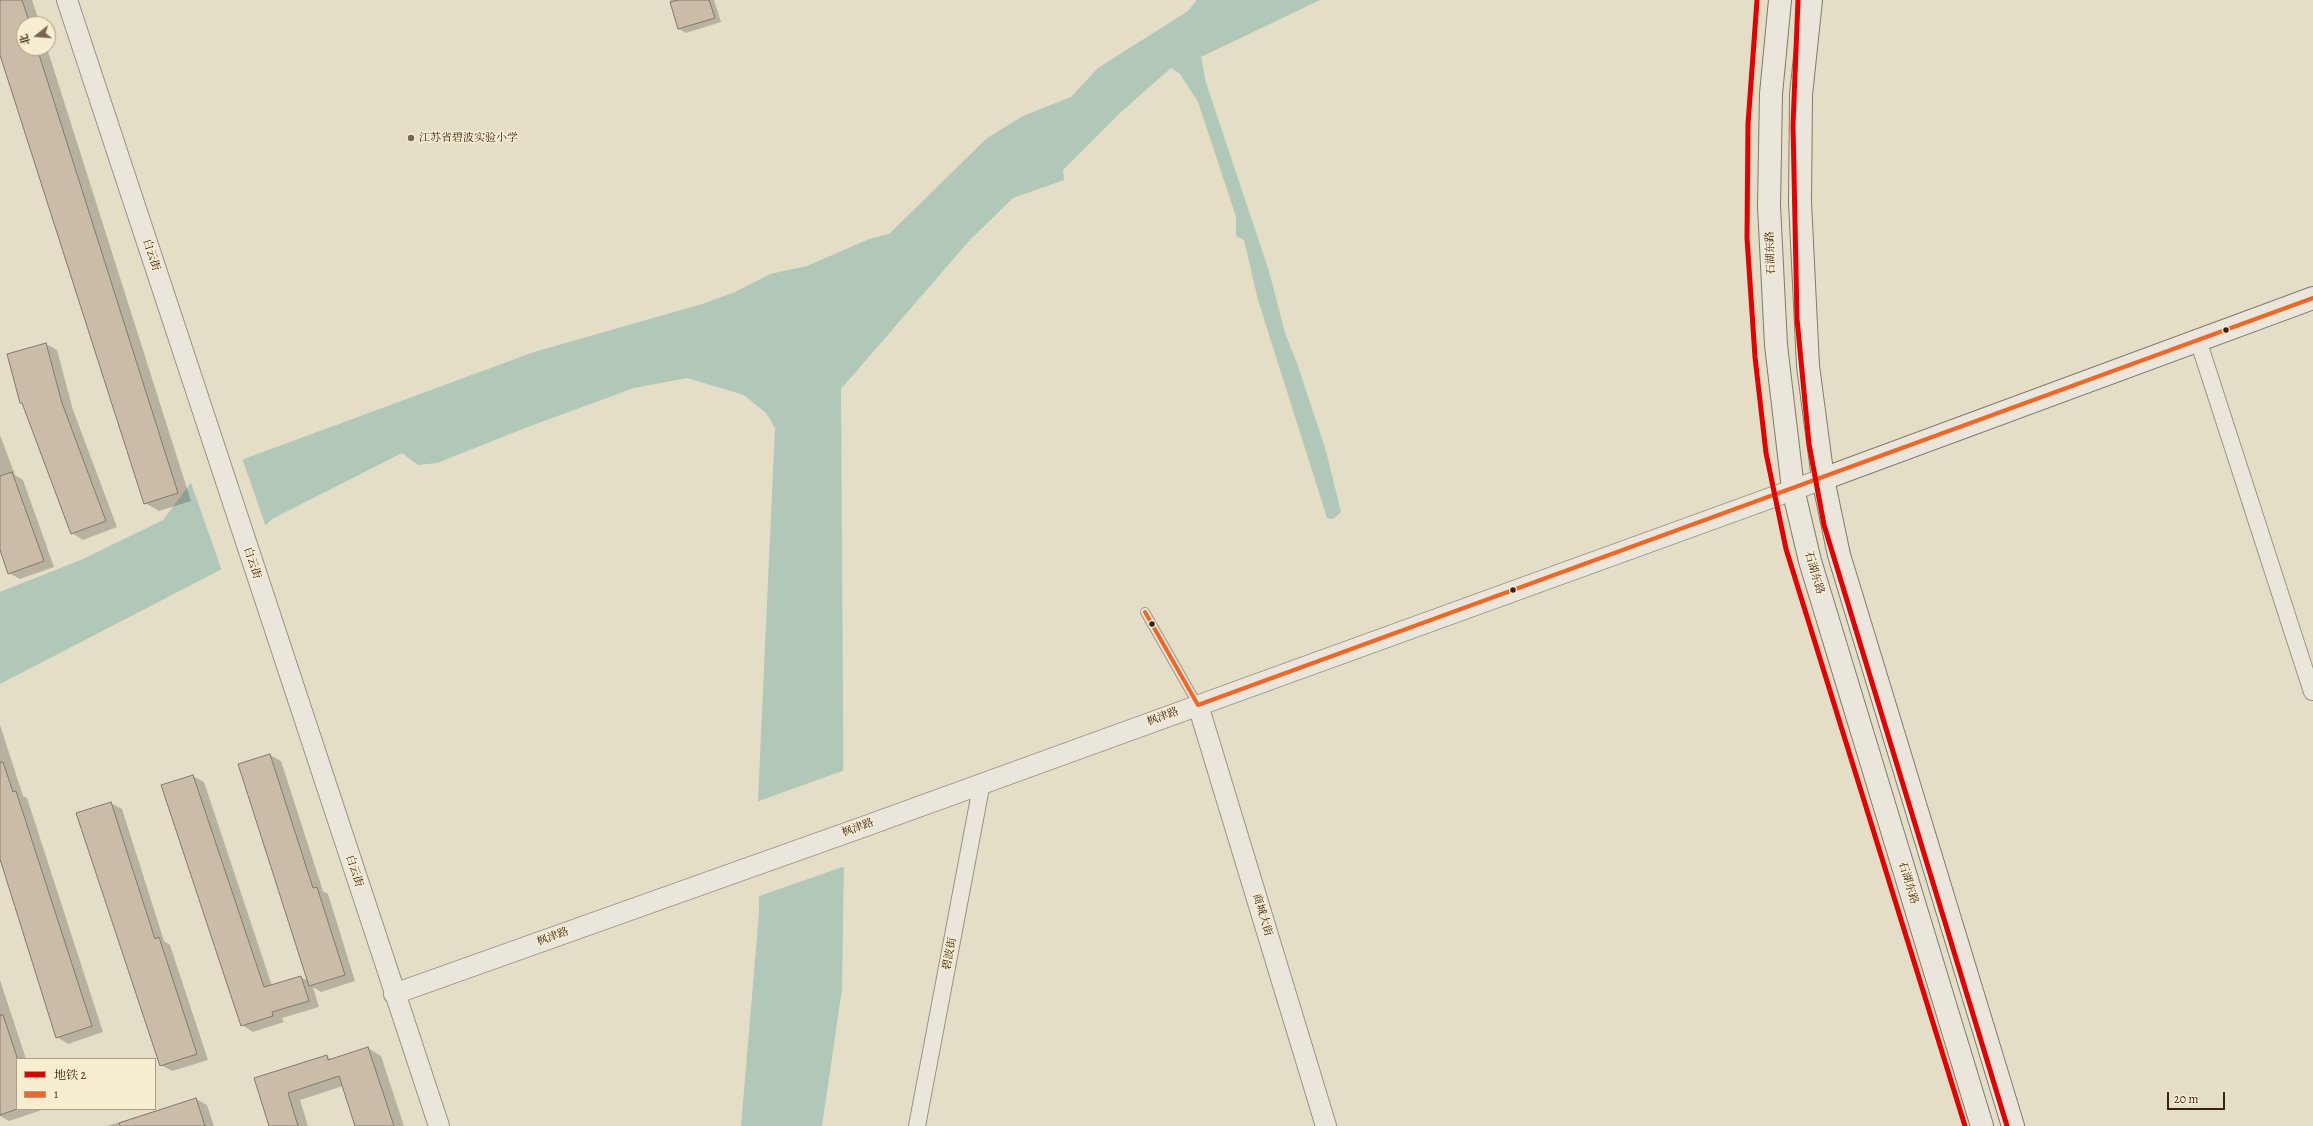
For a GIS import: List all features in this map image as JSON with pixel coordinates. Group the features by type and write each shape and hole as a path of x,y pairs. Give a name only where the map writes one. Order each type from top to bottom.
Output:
{"main road":[{"name":"石湖东路","path":"1780,0 1771,94 1769,206 1776,345 1793,489 1810,561 1982,1126"},
{"path":"1811,0 1802,95 1800,202 1808,366 1823,478 1840,555 2013,1126"},
{"name":"枫津路","path":"1823,478 2313,298"}],"street":[{"name":"白云街","path":"67,0 394,994 439,1126"},
{"path":"2198,340 2312,692"},
{"name":"枫津路","path":"394,994 862,827 982,782 1823,478"},
{"name":"商城大街","path":"1198,705 1326,1126"},
{"name":"碧波街","path":"917,1126 982,782"}],"lane":[{"path":"1145,612 1198,705"}],"shaded area":[{"path":"1197,0 1320,0 1201,57 1206,83 1269,271 1285,333 1297,363 1326,451 1341,512 1333,519 1327,518 1258,300 1244,240 1236,236 1236,217 1198,102 1180,74 1171,68 1121,112 1063,170 1064,180 1013,198 969,241 841,389 844,860 842,989 822,1126 741,1126 759,913 758,799 775,428 766,413 744,395 687,378 634,388 525,428 437,463 418,465 402,453 272,519 222,569 0,684 0,592 83,559 163,520 195,477 534,352 702,304 735,292 770,274 807,266 869,239 889,234 987,138 1023,116 1071,97 1098,68 1188,11"}],"pier":[{"path":"242,458 266,527 222,571 190,480 194,475"},
{"path":"845,770 845,866 757,897 756,802"}],"building":[{"path":"0,0 22,0 27,16 16,16 16,56 40,56 178,493 144,504 0,55"},
{"path":"678,0 709,0 715,18 678,29 670,2"},
{"path":"46,343 62,403 106,521 71,534 22,403 20,403 7,354"},
{"path":"12,472 44,561 8,574 0,550 0,476"},
{"path":"270,754 313,888 317,887 345,975 309,986 238,764"},
{"path":"0,762 3,762 13,792 16,791 92,1026 56,1038 0,859"},
{"path":"193,775 264,987 301,976 309,1001 272,1012 273,1016 241,1026 161,785"},
{"path":"111,802 155,939 159,937 197,1054 160,1066 76,813"},
{"path":"0,1015 3,1015 17,1057 16,1109 0,1115"},
{"path":"368,1047 394,1126 355,1126 339,1076 288,1093 298,1126 269,1126 254,1078 327,1055 328,1060"},
{"path":"196,1098 205,1126 120,1126 119,1123"}],"metro line":[{"name":"2","path":"1757,0 1748,124 1747,238 1755,357 1766,453 1786,549 1965,1126"},
{"name":"2","path":"1798,0 1793,125 1797,319 1809,444 1824,525 2007,1126"}],"transit line":[{"name":"1","path":"1145,612 1198,705 2313,298"}],"place":[{"name":"江苏省碧波实验小学","path":"411,138"}]}
